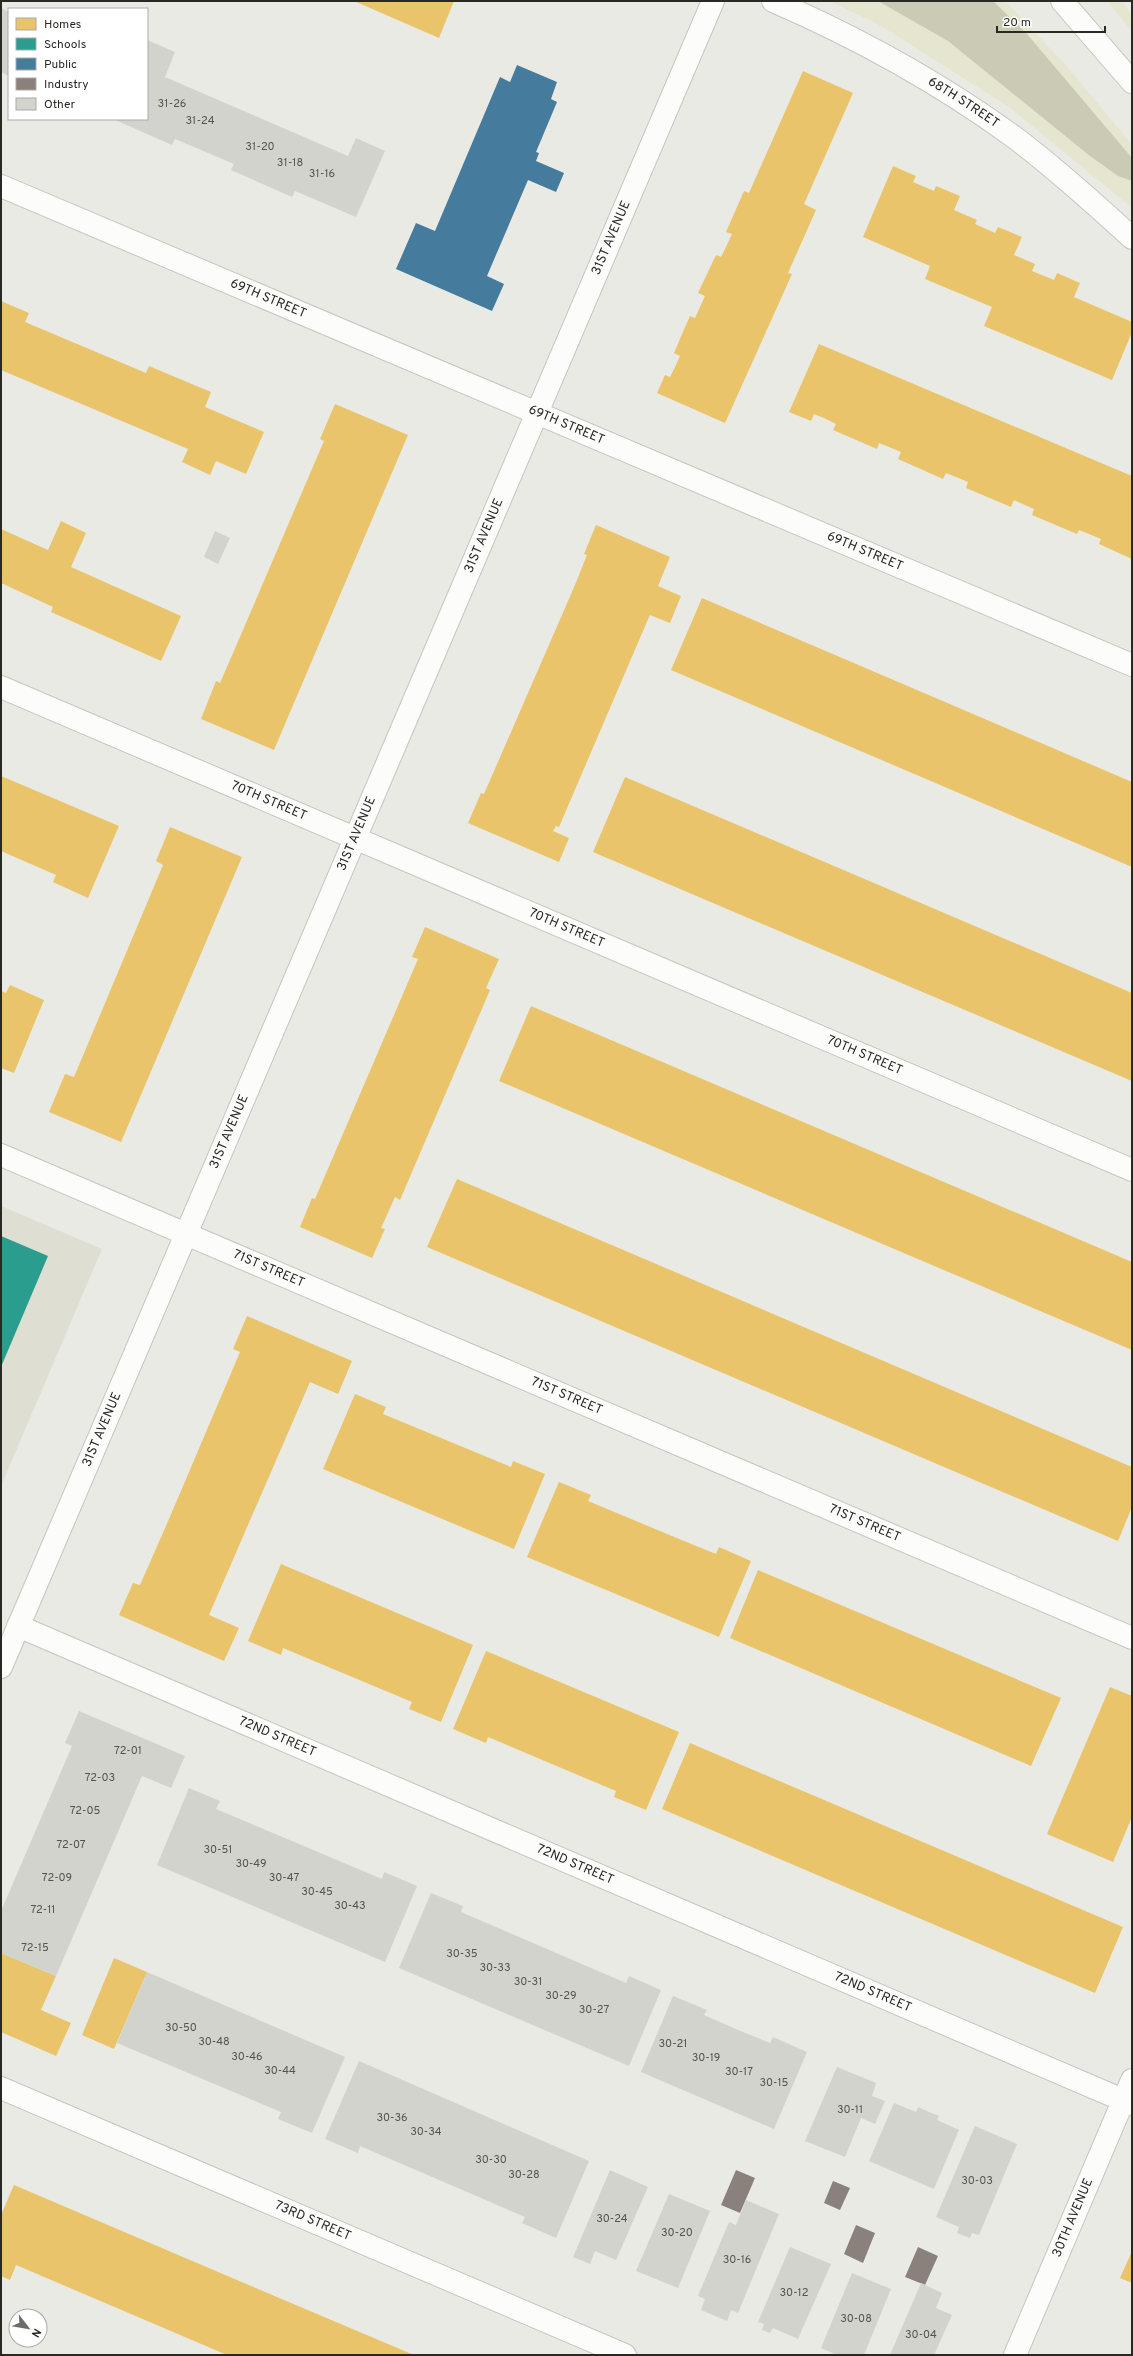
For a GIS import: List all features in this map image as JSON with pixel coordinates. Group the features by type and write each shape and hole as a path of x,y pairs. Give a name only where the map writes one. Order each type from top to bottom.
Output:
{"main road":[{"name":"31ST AVENUE","path":"1,1667 713,1"},
{"name":"68TH STREET","path":"773,1 822,23 931,84 1013,137 1099,207 1132,238"},
{"path":"1062,1 1132,82"},
{"name":"69TH STREET","path":"1,186 538,412 1132,665"},
{"name":"70TH STREET","path":"1,687 1132,1170"},
{"name":"71ST STREET","path":"1,1155 1132,1638"},
{"name":"72ND STREET","path":"18,1626 1128,2102"},
{"name":"30TH AVENUE","path":"1015,2355 1128,2102 1132,2080"},
{"name":"73RD STREET","path":"1,2088 625,2355"}],"shaded area":[{"path":"1,1206 102,1249 1,1486"}],"green space":[{"path":"830,1 1005,1 1066,65 1132,145 1132,208 1009,107 881,26"},
{"path":"878,1 993,1 1027,34 1132,158 1132,181 1118,176 1090,156 948,41"},
{"path":"1107,1 1122,1 1132,15 1132,31"}],"building: Homes":[{"path":"354,1 454,1 439,38"},
{"path":"803,71 853,93 804,204 816,210 788,273 792,274 725,423 657,393 665,375 670,377 680,356 674,353 690,316 695,318 705,296 698,293 716,255 721,257 727,245 732,234 726,232 744,191 749,193"},
{"path":"893,166 916,176 913,182 934,191 936,186 960,196 954,210 977,220 975,224 995,233 998,227 1022,237 1014,255 1035,264 1032,271 1054,280 1057,273 1080,283 1074,297 1132,322 1132,332 1112,380 984,326 992,307 925,279 930,266 863,237"},
{"path":"1,301 29,313 25,322 146,373 149,366 211,392 205,407 264,432 246,474 216,461 210,475 182,462 188,449 1,370"},
{"path":"819,344 1132,476 1132,559 1099,544 1101,539 1079,530 1077,534 1032,515 1034,509 1014,500 1011,507 966,488 968,482 946,473 943,479 898,459 901,452 879,443 877,449 833,430 836,424 826,419 814,414 811,421 789,412"},
{"path":"335,404 408,435 274,750 201,719 216,681 220,683 324,441 320,439"},
{"path":"61,521 86,533 71,567 181,616 161,661 51,612 53,607 1,583 1,529 48,550"},
{"path":"596,525 670,557 658,586 681,596 670,623 650,615 649,617 559,827 556,826 553,831 569,838 559,862 468,823 481,793 484,794 575,585 587,555 584,554"},
{"path":"702,598 1132,782 1132,867 671,670"},
{"path":"1,776 119,826 88,898 53,882 56,875 1,851"},
{"path":"625,777 1132,993 1132,1081 593,852"},
{"path":"170,827 242,857 121,1142 49,1112 65,1074 74,1077 163,865 156,861"},
{"path":"425,927 499,959 486,988 490,990 400,1200 395,1197 381,1228 385,1229 372,1258 300,1227 312,1198 315,1199 418,959 412,957"},
{"path":"10,985 44,1000 14,1073 1,1068 1,991 6,993"},
{"path":"531,1006 1132,1262 1132,1350 499,1081"},
{"path":"457,1179 1132,1467 1132,1507 1118,1541 427,1247"},
{"path":"247,1316 352,1361 338,1394 310,1382 209,1615 239,1628 224,1661 119,1615 133,1583 140,1585 169,1519 240,1352 233,1349"},
{"path":"355,1394 386,1407 383,1414 511,1467 513,1461 545,1474 514,1549 323,1469"},
{"path":"559,1482 591,1495 588,1501 684,1541 716,1554 719,1547 751,1561 719,1637 527,1557"},
{"path":"281,1564 473,1645 441,1722 409,1709 412,1702 283,1648 281,1655 248,1641"},
{"path":"758,1570 1061,1698 1031,1766 730,1638"},
{"path":"486,1651 679,1732 646,1810 614,1797 616,1791 488,1737 486,1743 453,1729"},
{"path":"1110,1687 1132,1696 1132,1817 1113,1862 1047,1834"},
{"path":"690,1743 1123,1927 1095,1993 662,1809"},
{"path":"1,1953 56,1976 41,2010 71,2023 56,2056 1,2032"},
{"path":"114,1958 147,1972 114,2049 82,2035"},
{"path":"14,2185 414,2355 227,2355 16,2265 10,2280 1,2276 1,2215"},
{"path":"1132,2251 1132,2283 1120,2278"}],"building: Schools":[{"path":"1,1236 48,1256 1,1367"}],"building: Public":[{"path":"517,65 557,82 551,99 557,102 536,152 539,153 536,161 564,173 556,192 528,180 487,276 504,284 492,311 396,269 416,223 435,231 500,77 510,82"}],"building: Industry":[{"path":"736,2170 755,2178 740,2213 721,2205"},
{"path":"833,2181 850,2188 840,2210 824,2203"},
{"path":"856,2225 875,2233 863,2263 844,2254"},
{"path":"918,2247 938,2256 925,2285 905,2277"}],"building: Other":[{"path":"1,8 8,12 8,76 1,72"},
{"path":"148,40 175,52 165,77 348,156 356,138 385,151 356,217 295,191 292,197 231,170 234,164 175,139 172,145 115,120 148,120"},
{"path":"215,531 230,538 218,564 204,557"},
{"path":"79,1711 185,1756 171,1788 142,1776 56,1976 1,1953 1,1911 72,1746 65,1743"},
{"path":"189,1788 220,1801 216,1809 382,1879 384,1872 417,1886 385,1962 157,1865"},
{"path":"431,1893 463,1906 461,1912 626,1983 629,1976 661,1990 629,2066 399,1968"},
{"path":"147,1972 345,2057 312,2133 278,2119 281,2112 117,2043"},
{"path":"673,1996 707,2010 704,2015 738,2030 770,2043 773,2037 807,2052 774,2129 641,2072"},
{"path":"359,2061 589,2161 556,2238 522,2223 525,2217 360,2146 358,2153 325,2139"},
{"path":"837,2067 876,2083 872,2096 885,2101 875,2124 861,2118 845,2157 805,2141"},
{"path":"894,2103 916,2112 918,2107 939,2116 937,2120 959,2130 934,2189 869,2161"},
{"path":"975,2126 1017,2144 979,2235 972,2233 970,2238 957,2233 959,2227 936,2217"},
{"path":"610,2170 648,2187 616,2260 595,2251 590,2264 573,2257"},
{"path":"669,2194 710,2211 678,2288 636,2271"},
{"path":"746,2200 779,2214 738,2313 731,2310 727,2321 701,2310 705,2299 698,2296 729,2222 736,2225"},
{"path":"790,2247 831,2264 798,2339 773,2328 770,2333 762,2330 764,2324 758,2322"},
{"path":"852,2273 891,2289 864,2355 837,2355 821,2348"},
{"path":"921,2283 942,2293 936,2308 952,2315 934,2355 890,2355"}]}
